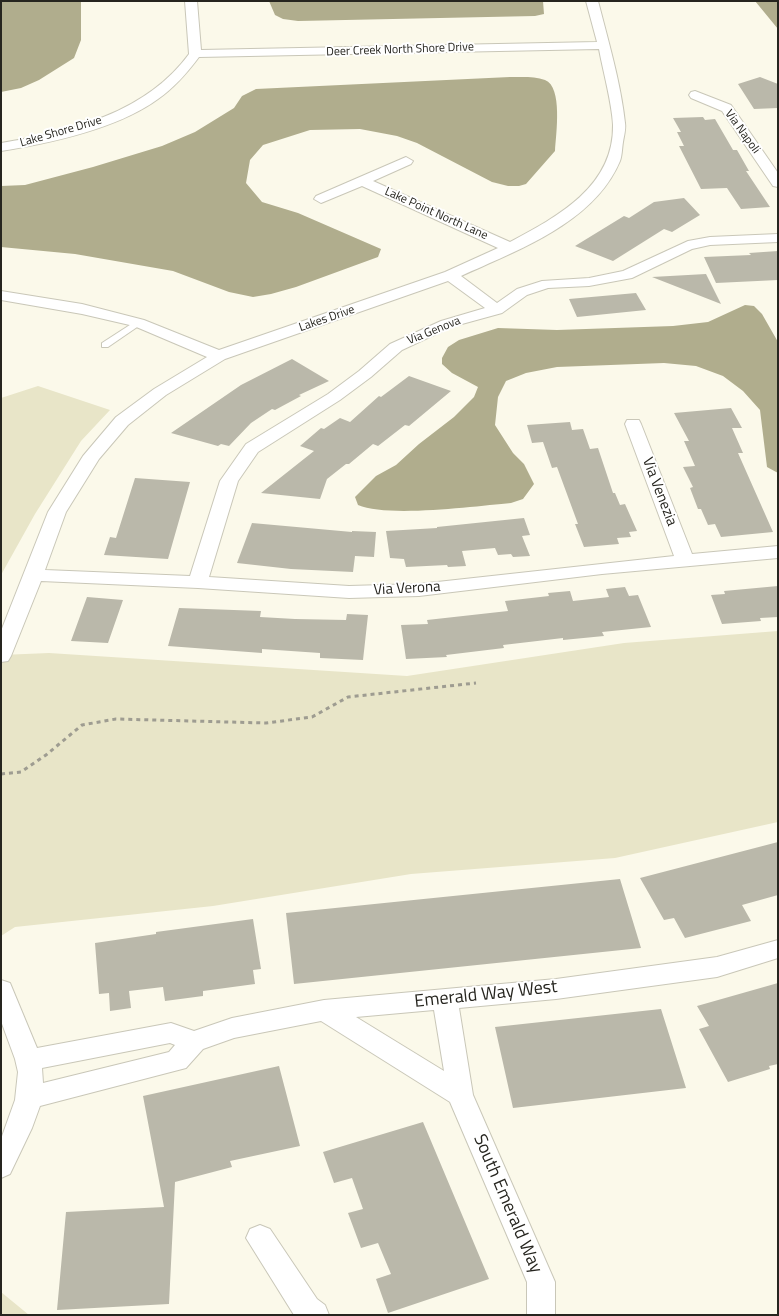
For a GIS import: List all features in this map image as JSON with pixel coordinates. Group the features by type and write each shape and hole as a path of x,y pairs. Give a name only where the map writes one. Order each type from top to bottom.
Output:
{"street":[{"path":"191,1 195,54"},
{"name":"Lakes Drive","path":"1,656 57,512 98,449 122,421 160,392 219,356 450,275 510,248 549,227 581,205 601,181 614,160 619,125 604,45 592,1"},
{"name":"Deer Creek North Shore Drive","path":"195,54 604,45"},
{"name":"Lake Shore Drive","path":"1,147 76,130 151,99 179,76 195,54"},
{"name":"Via Napoli","path":"695,95 727,108 778,184"},
{"path":"321,199 406,161"},
{"name":"Lake Point North Lane","path":"361,180 510,248"},
{"name":"Via Genova","path":"198,582 230,481 252,448 334,396 365,374 396,347 446,324 497,310 522,292 547,284 589,282 627,274 688,245 710,241 778,238"},
{"path":"450,275 497,310"},
{"path":"1,295 82,309 139,323 219,356"},
{"name":"Via Venezia","path":"633,424 685,560"},
{"name":"Via Verona","path":"34,575 198,582 349,592 419,590 602,568 778,552"},
{"name":"Emerald Way West","path":"30,1097 177,1062 194,1042 232,1028 324,1010 556,989 717,966 778,949"},
{"path":"1,990 29,1060 30,1097 1,1166"},
{"name":"South Emerald Way","path":"445,1000 460,1095 540,1282 541,1315"},
{"path":"324,1010 460,1095"},
{"path":"29,1060 170,1033 194,1042"},
{"path":"260,1238 307,1309 315,1315"}],"lane":[{"path":"105,345 139,323"}],"path":[{"path":"1,774 21,772 46,755 82,725 116,718 266,723 312,717 348,697 476,683"}],"shaded area":[{"path":"1,1 81,1 81,40 74,58 39,80 21,88 1,92"},
{"path":"269,1 543,1 544,14 535,16 298,21 283,19 275,15"},
{"path":"755,1 778,1 778,29"},
{"path":"532,77 545,80 551,84 557,112 555,151 526,184 519,186 508,186 492,182 417,143 397,136 360,129 310,130 263,145 250,160 246,183 262,202 298,213 381,249 378,257 296,287 253,297 229,292 173,271 75,254 1,247 1,186 25,185 162,146 195,132 234,108 242,96 256,89"},
{"path":"745,305 754,306 762,314 778,342 778,473 767,467 760,410 743,391 723,376 696,366 664,363 557,367 526,373 506,381 498,397 495,425 513,453 524,464 534,484 523,499 511,503 410,511 372,509 358,505 355,497 376,476 396,465 419,444 454,417 474,397 478,387 452,373 442,364 442,358 448,347 459,340 498,328 557,330 673,326 708,322"},
{"path":"38,386 110,410 81,441 35,514 1,575 1,398"},
{"path":"778,631 778,822 615,858 411,874 213,906 15,927 1,936 1,655 49,653 407,676 624,643"},
{"path":"1,1292 29,1315 1,1315"}],"building":[{"path":"760,77 778,84 778,108 754,109 738,84"},
{"path":"703,117 705,120 715,119 733,150 737,150 749,171 746,171 770,207 741,209 727,188 701,189 679,146 684,146 677,132 681,132 673,118"},
{"path":"684,198 700,215 672,232 664,229 613,261 575,246 624,216 629,218 654,202"},
{"path":"778,251 778,280 716,283 704,257 751,255 749,253"},
{"path":"706,274 721,304 652,277"},
{"path":"636,293 646,310 577,317 569,299"},
{"path":"292,359 329,381 299,395 301,396 275,410 272,409 251,423 229,446 221,444 218,446 171,433 241,385"},
{"path":"409,376 451,391 409,426 405,425 378,446 373,444 327,479 320,499 261,493 314,451 300,446 321,428 324,429 340,418 350,422 379,396 381,397"},
{"path":"731,408 742,428 732,428 743,453 738,453 773,532 721,537 715,524 708,525 701,509 698,509 690,488 693,487 683,467 695,466 684,441 689,441 674,413"},
{"path":"570,422 572,430 583,429 590,449 598,448 613,493 615,493 620,505 625,504 637,531 629,532 631,537 617,538 619,544 584,547 575,524 578,524 557,467 552,468 543,442 532,443 527,425"},
{"path":"135,478 190,482 168,559 104,555 110,537 116,538"},
{"path":"524,518 530,535 522,536 530,556 513,557 511,554 498,555 495,548 462,551 466,566 448,567 447,565 406,567 404,559 390,558 386,531 437,528"},
{"path":"252,523 352,532 376,532 374,557 355,556 353,572 291,569 237,563"},
{"path":"778,586 778,617 760,618 761,621 722,624 711,595 725,594 724,591"},
{"path":"625,587 629,596 638,595 651,627 602,632 604,636 563,640 563,638 503,645 504,648 446,655 447,657 406,659 401,625 428,624 427,620 508,611 505,601 549,596 548,593 570,591 573,601 609,597 606,589"},
{"path":"87,597 123,600 108,643 71,641"},
{"path":"179,608 261,611 260,617 295,619 346,620 347,614 368,615 363,660 320,658 320,653 262,649 262,653 168,646"},
{"path":"778,842 778,895 742,905 751,921 685,938 674,918 664,920 640,878"},
{"path":"620,879 641,948 294,984 286,913"},
{"path":"253,919 261,969 253,970 255,984 203,991 203,996 165,1001 163,987 129,991 131,1008 110,1011 109,993 99,994 95,943 156,934 156,932"},
{"path":"778,983 778,1064 769,1066 770,1069 728,1082 699,1029 709,1026 697,1006"},
{"path":"661,1009 686,1088 513,1108 495,1027"},
{"path":"279,1066 300,1146 230,1161 232,1167 175,1182 169,1304 57,1310 66,1212 164,1207 143,1096"},
{"path":"423,1122 489,1279 388,1313 376,1279 391,1274 378,1243 361,1248 348,1213 363,1209 352,1178 334,1183 323,1152"}]}
